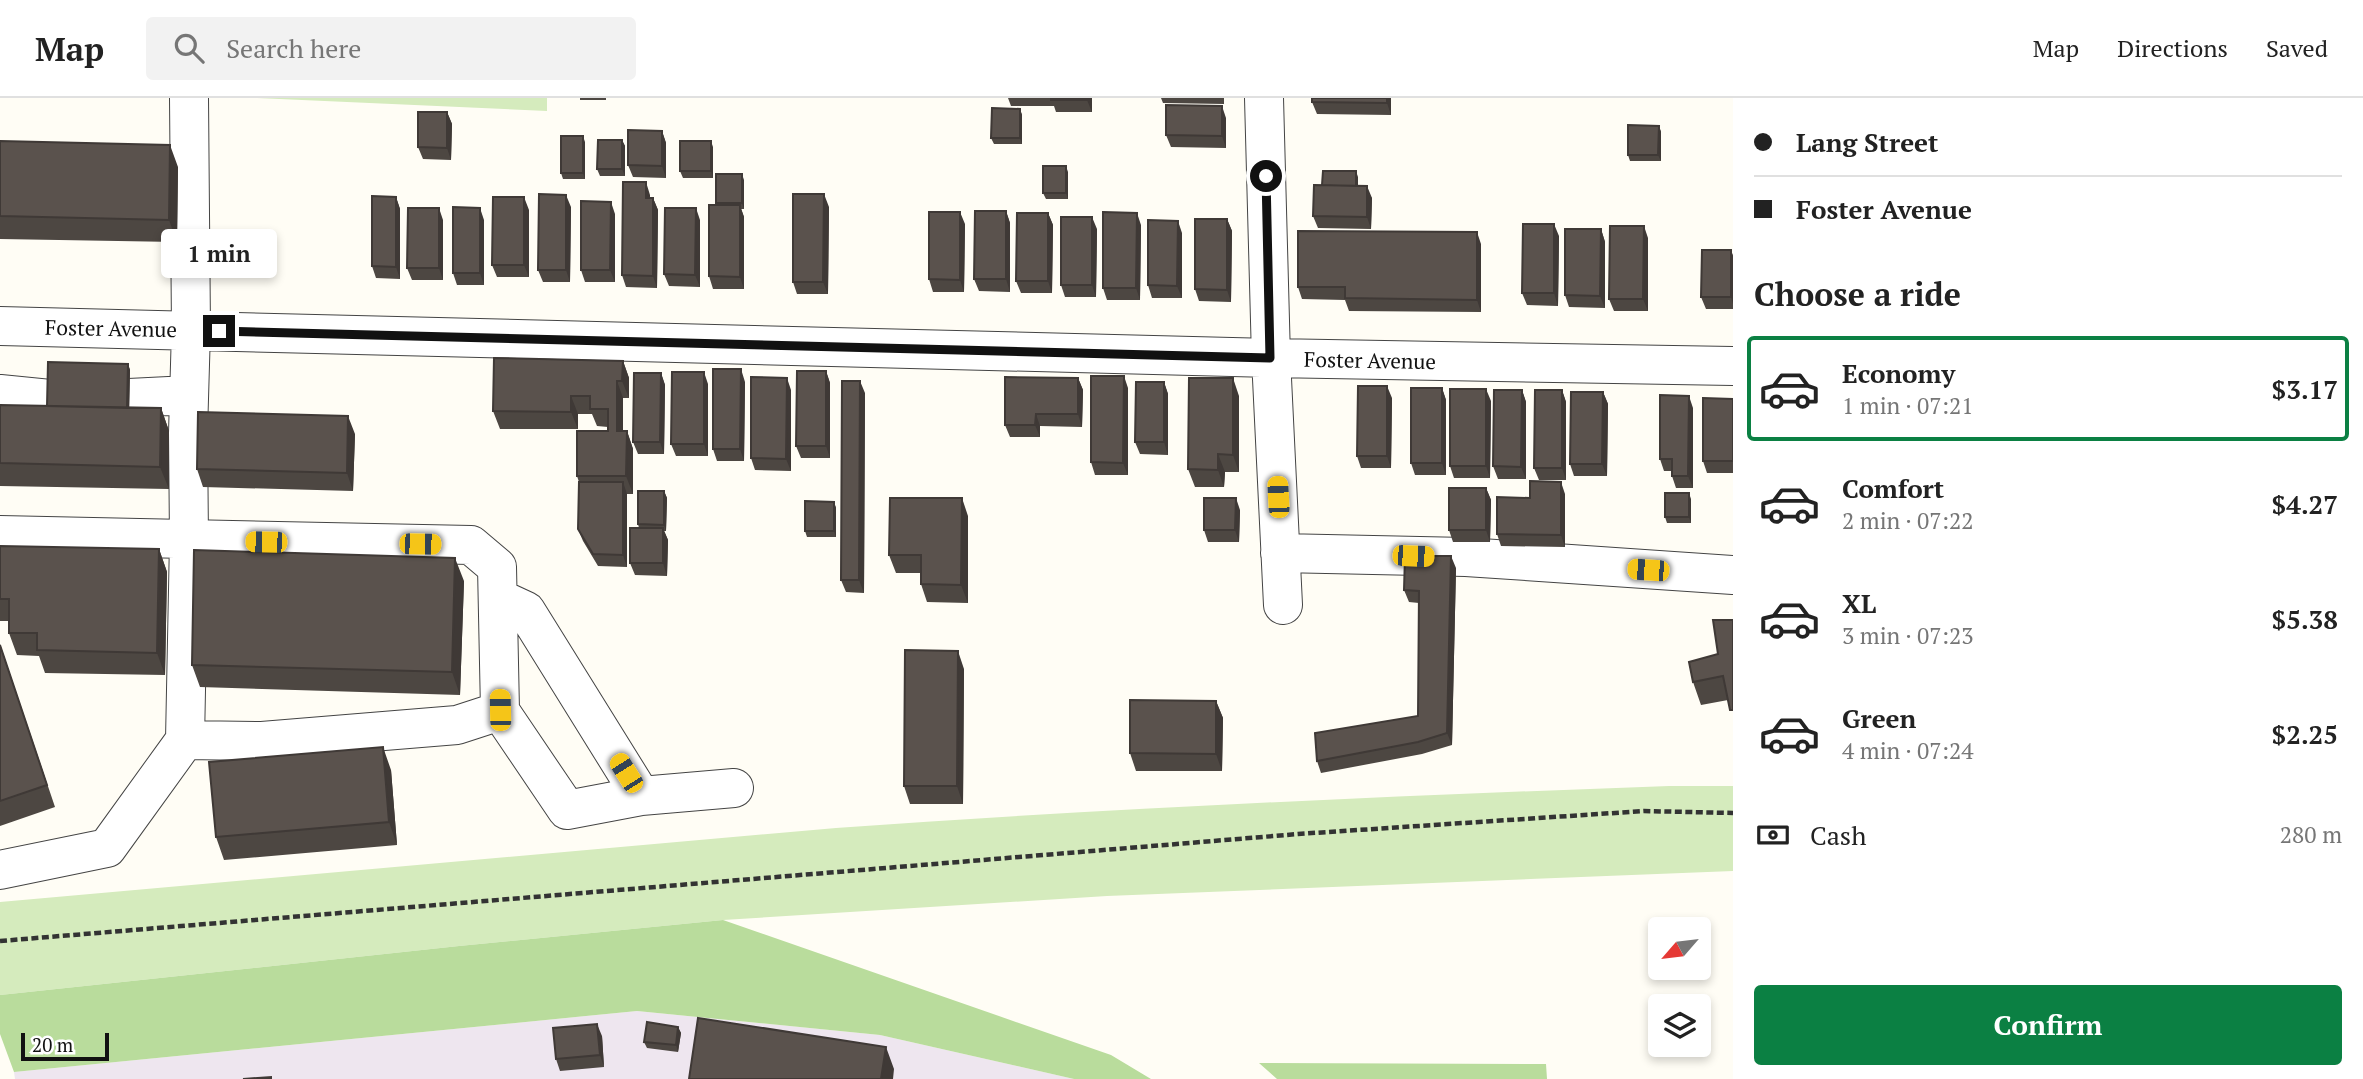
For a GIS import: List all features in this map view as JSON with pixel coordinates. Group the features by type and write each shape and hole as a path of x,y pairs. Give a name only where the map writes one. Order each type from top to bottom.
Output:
{"street":[{"path":"0,870 107,848 185,740 191,330 190,98"},
{"path":"1264,98 1270,358 1283,605"},
{"name":"Foster Avenue","path":"0,326 1270,358 1733,366"},
{"path":"0,394 50,399"},
{"path":"129,398 189,395"},
{"path":"0,535 471,545 497,567 500,710 567,810 641,796 734,788"},
{"path":"1280,553 1466,557 1733,575"},
{"path":"498,598 527,611 641,796"},
{"path":"185,740 262,741 457,725 500,710"}],"path":[{"path":"0,941 1298,834 1644,811 1733,813"}],"shaded area":[{"path":"637,1011 880,1035 1074,1079 15,1079 14,1072"}],"green space":[{"path":"257,98 547,98 547,111"},
{"path":"1669,786 1733,786 1733,871 1107,896 723,920 0,995 0,902 836,828 1252,803"},
{"path":"723,920 1111,1055 1151,1079 1074,1079 880,1035 637,1011 14,1072 0,1034 0,995"},
{"path":"1259,1063 1546,1064 1547,1079 1277,1079"}],"building":[{"path":"1087,98 1087,100 1051,100"},
{"path":"1312,98 1387,98 1387,103 1312,102"},
{"path":"1166,105 1222,106 1222,136 1166,135"},
{"path":"992,108 1020,109 1020,138 991,138"},
{"path":"418,112 447,112 447,148 418,147"},
{"path":"1628,125 1659,126 1658,155 1628,155"},
{"path":"628,130 662,131 662,166 628,165"},
{"path":"561,136 583,136 583,173 561,173"},
{"path":"598,140 622,140 622,169 597,169"},
{"path":"0,141 170,145 169,220 0,216"},
{"path":"680,141 711,141 711,171 680,171"},
{"path":"1043,166 1066,166 1066,193 1043,193"},
{"path":"1323,171 1356,171 1356,186 1322,185"},
{"path":"716,174 742,174 742,203 716,203"},
{"path":"623,182 646,182 646,198 653,198 653,276 622,275"},
{"path":"1314,185 1367,186 1367,217 1313,216"},
{"path":"539,194 566,195 566,270 538,270"},
{"path":"793,194 824,194 823,282 793,282"},
{"path":"372,196 396,197 396,267 372,266"},
{"path":"493,197 524,197 524,265 492,265"},
{"path":"581,201 611,202 610,270 581,270"},
{"path":"709,205 740,205 740,277 709,276"},
{"path":"453,207 480,208 480,273 453,273"},
{"path":"408,208 439,208 439,268 407,268"},
{"path":"665,208 696,208 695,275 664,274"},
{"path":"975,211 1006,211 1006,279 974,279"},
{"path":"929,212 960,212 960,280 929,279"},
{"path":"1103,212 1137,213 1136,288 1103,288"},
{"path":"1017,213 1048,213 1048,281 1016,281"},
{"path":"1061,217 1092,217 1092,285 1061,285"},
{"path":"1195,219 1227,219 1227,290 1195,289"},
{"path":"1148,220 1178,221 1177,286 1148,285"},
{"path":"1523,224 1554,224 1554,293 1522,293"},
{"path":"1610,226 1644,226 1643,299 1609,299"},
{"path":"1565,229 1601,229 1600,296 1565,295"},
{"path":"1298,231 1477,232 1477,300 1345,298 1345,287 1298,287"},
{"path":"1702,250 1731,250 1731,297 1701,297"},
{"path":"494,358 623,361 622,381 617,381 617,431 627,431 626,476 577,476 577,431 608,431 608,409 590,409 590,396 571,396 571,412 493,411"},
{"path":"48,362 128,364 127,408 47,406"},
{"path":"713,369 741,369 740,449 713,449"},
{"path":"797,371 826,371 826,446 796,446"},
{"path":"672,372 704,372 704,444 671,444"},
{"path":"634,373 661,373 660,442 633,442"},
{"path":"1091,376 1124,376 1123,463 1091,462"},
{"path":"751,377 787,378 786,459 751,458"},
{"path":"1005,377 1078,378 1078,414 1036,414 1035,425 1005,425"},
{"path":"1189,378 1233,378 1233,455 1218,454 1218,470 1188,469"},
{"path":"842,381 860,381 859,580 841,580"},
{"path":"1136,382 1164,382 1164,442 1135,442"},
{"path":"1358,386 1387,386 1387,456 1357,456"},
{"path":"1411,388 1442,388 1442,463 1411,463"},
{"path":"1450,389 1486,389 1486,466 1450,466"},
{"path":"1494,390 1522,390 1521,467 1493,466"},
{"path":"1535,390 1562,390 1562,468 1534,468"},
{"path":"1571,392 1603,392 1602,464 1570,464"},
{"path":"1660,395 1689,396 1688,476 1672,476 1672,459 1660,459"},
{"path":"1703,398 1733,399 1733,461 1703,461"},
{"path":"0,405 161,408 160,467 0,463"},
{"path":"198,412 348,416 347,473 197,469"},
{"path":"1530,481 1561,482 1561,535 1497,534 1497,497 1530,498"},
{"path":"579,482 623,482 623,555 593,554 578,529"},
{"path":"1449,488 1486,488 1486,530 1449,530"},
{"path":"638,491 664,491 664,525 638,524"},
{"path":"1665,493 1689,493 1689,517 1665,517"},
{"path":"890,498 962,498 961,585 921,584 921,555 889,555"},
{"path":"1204,498 1236,498 1235,530 1204,530"},
{"path":"805,501 834,502 834,531 805,531"},
{"path":"630,528 663,528 663,563 630,563"},
{"path":"0,546 159,549 157,653 37,650 37,633 9,633 9,599 0,599"},
{"path":"194,550 455,558 452,672 192,665"},
{"path":"1405,556 1451,556 1447,733 1418,742 1317,761 1315,733 1418,716 1419,591 1404,590"},
{"path":"1713,620 1733,620 1733,710 1730,710 1723,676 1693,682 1689,662 1718,654"},
{"path":"0,645 47,785 0,801"},
{"path":"905,650 958,651 957,786 904,786"},
{"path":"1130,700 1216,701 1216,754 1130,753"},
{"path":"383,747 389,822 216,837 209,762"},
{"path":"698,1018 886,1047 881,1079 689,1079"},
{"path":"647,1022 678,1027 676,1045 644,1042"},
{"path":"597,1024 600,1055 556,1059 553,1028"}],"route":[{"path":"219,331 1270,358 1266,176"}]}
